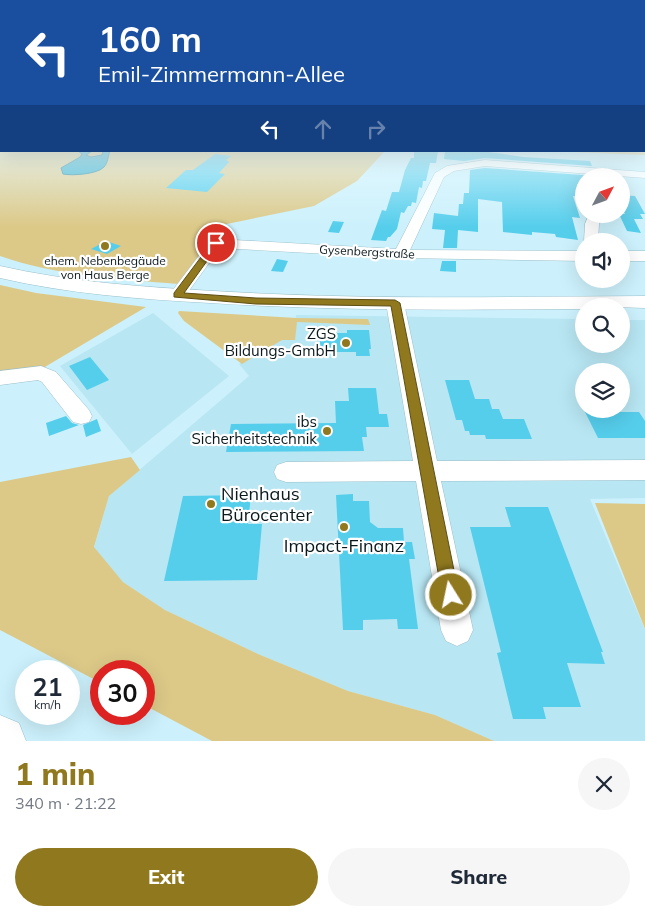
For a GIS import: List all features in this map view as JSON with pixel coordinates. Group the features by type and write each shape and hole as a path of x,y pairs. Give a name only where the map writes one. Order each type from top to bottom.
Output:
{"main road":[{"path":"1,270 91,289 256,301 395,303 645,302"}],"street":[{"path":"401,254 439,175 451,168 485,163 575,171"},
{"path":"630,175 645,175"},
{"name":"Gysenbergstraße","path":"172,294 216,243 401,254 575,256"},
{"path":"630,256 645,256"},
{"path":"395,303 457,630"},
{"path":"0,378 41,373 49,377 81,416"},
{"path":"286,472 645,470"}],"shaded area":[{"path":"0,159 378,159 357,181 314,206 212,227 208,243 178,284 65,272 21,263 0,256"},
{"path":"0,285 36,293 146,307 38,371 0,374"},
{"path":"179,311 297,318 368,319 370,325 297,322 295,340 282,340 242,364 184,321 178,313"},
{"path":"153,313 229,376 132,454 60,366"},
{"path":"296,315 575,319 575,353 630,353 630,320 645,320 645,498 590,499 645,630 645,741 494,741 435,715 348,691 258,654 165,610 123,582 94,548 109,496 249,376 239,364 282,337 293,337"},
{"path":"131,457 140,470 109,496 94,547 123,582 165,610 258,654 348,691 435,715 494,741 212,741 155,711 155,660 90,660 90,677 80,672 80,660 57,660 0,630 0,482"},
{"path":"595,503 645,504 645,629"}],"water":[{"path":"77,159 108,159 104,167 85,174 63,174 61,168"}],"building":[{"path":"209,159 228,159 226,160 229,162 219,173 225,174 207,192 166,188 186,170 193,170"},
{"path":"411,159 437,159 436,163 430,163 426,181 423,181 422,188 419,187 416,203 412,202 411,206 408,206 404,213 401,212 397,229 386,241 371,240 382,210 386,211 392,192 399,192 405,170"},
{"path":"444,159 481,159 464,161"},
{"path":"493,159 590,161 592,166"},
{"path":"485,168 575,174 575,196 573,196 575,217 572,217 576,233 575,240 556,237 555,234 532,232 532,235 503,232 502,202 478,199 478,232 458,230 457,248 443,248 445,230 432,229 434,213 458,216 459,204 463,204 464,193 469,193 470,170"},
{"path":"630,196 635,196 645,214 640,214 643,219 634,219 641,233 627,231 623,223 630,223"},
{"path":"333,221 344,222 339,233 328,232"},
{"name":"ehem. Nebenbegäude von Haus Berge","path":"106,241 121,246 107,254 91,249"},
{"path":"277,259 288,261 283,272 271,271"},
{"path":"442,261 456,261 456,272 440,271"},
{"path":"347,330 369,330 370,356 356,356 356,352 320,352 320,333 347,333"},
{"path":"90,357 109,380 87,390 69,366"},
{"path":"445,380 469,380 475,399 489,399 492,409 499,409 503,419 524,419 532,439 486,439 485,435 470,435 469,431 465,431 462,420 456,420"},
{"path":"348,388 376,388 379,414 387,414 389,427 366,427 367,437 362,437 364,451 226,452 231,424 336,423 335,401 349,401"},
{"path":"630,412 639,412 645,421 645,438 598,438 588,418 630,418"},
{"path":"66,416 72,423 79,425 49,436 46,423"},
{"path":"97,419 101,431 86,437 83,425"},
{"path":"353,494 353,501 369,501 370,522 378,528 403,528 404,542 412,542 415,559 409,559 418,629 398,629 397,619 363,620 363,630 343,630 336,495"},
{"path":"251,495 248,524 262,524 257,580 164,581 183,496"},
{"path":"505,507 548,507 603,652 601,652 605,664 567,663 581,707 543,707 546,719 513,719 497,653 501,652 470,527 511,527"}],"place":[{"name":"ehem. Nebenbegäude von Haus Berge","path":"105,246"},
{"name":"ZGS Bildungs-GmbH","path":"346,343"},
{"name":"ibs Sicherheitstechnik","path":"327,431"},
{"name":"Nienhaus Bürocenter","path":"211,504"},
{"name":"Impact-Finanz","path":"344,527"}],"route":[{"path":"216,243 177,295 256,301 395,303 451,595"}]}
